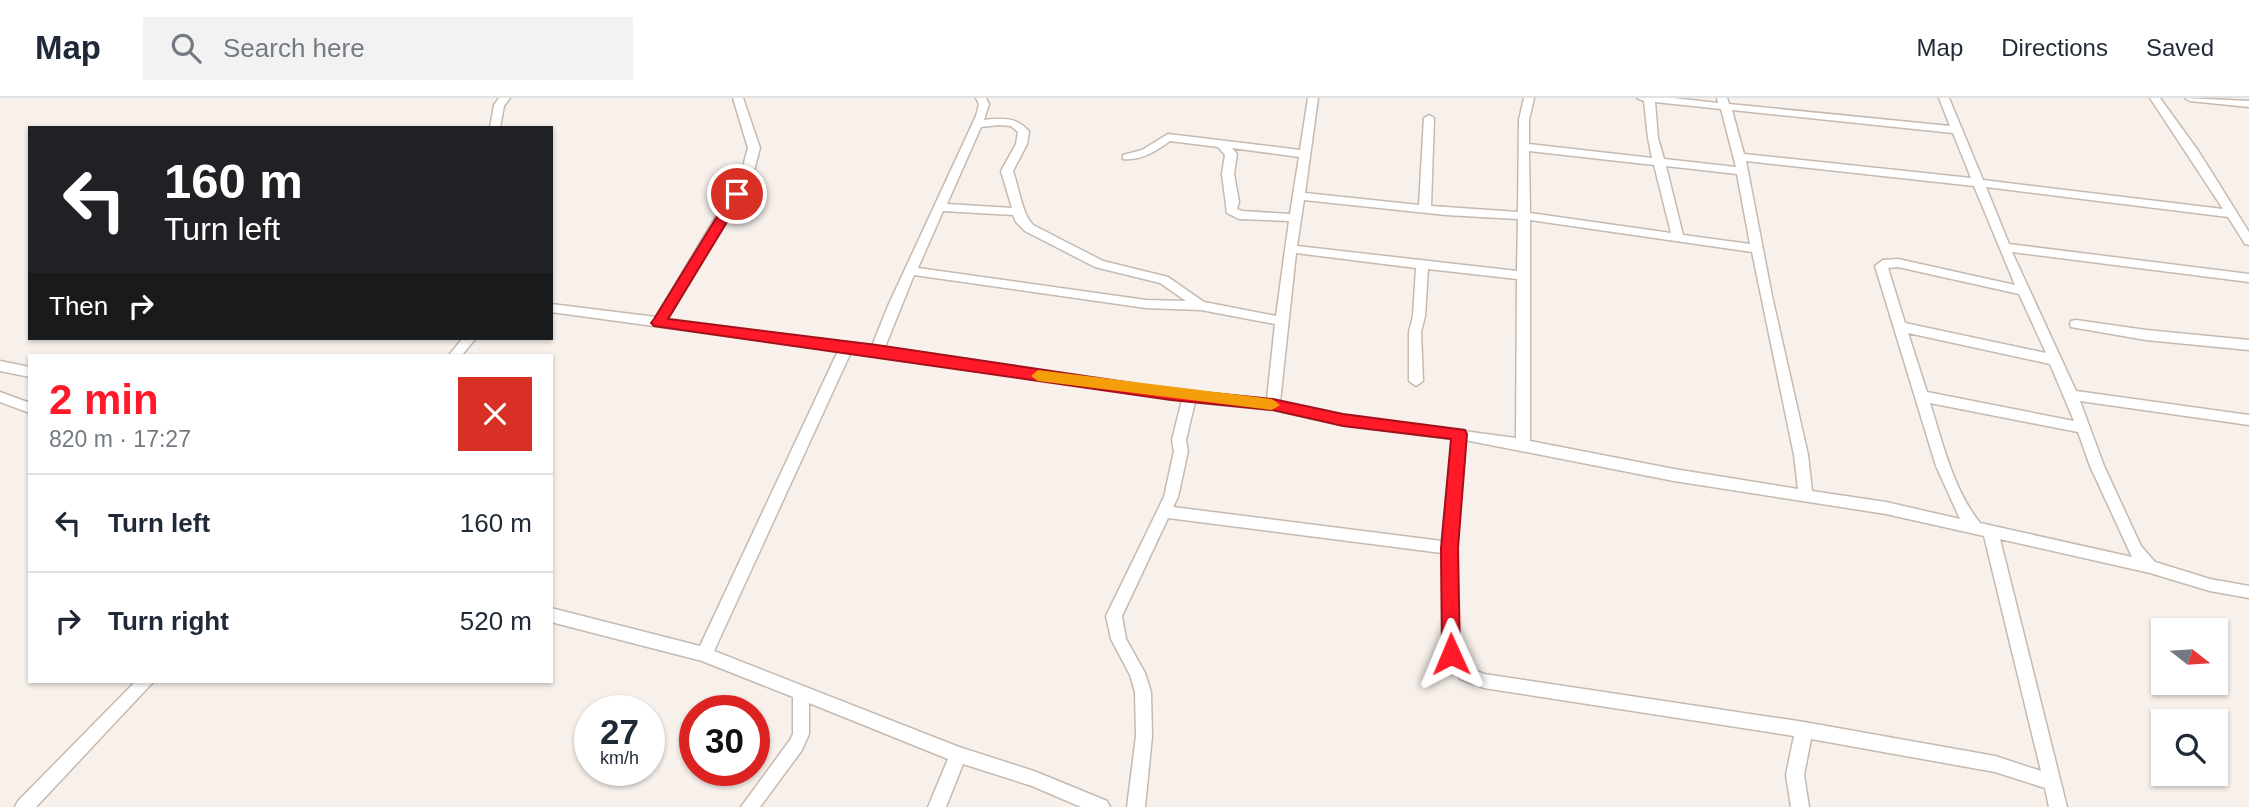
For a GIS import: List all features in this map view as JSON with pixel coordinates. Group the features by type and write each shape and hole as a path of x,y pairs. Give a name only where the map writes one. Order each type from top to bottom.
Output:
{"street":[{"path":"495,126 499,105 505,98"},
{"path":"659,323 747,174 754,148 738,98"},
{"path":"877,351 894,306 977,125 984,104 981,98"},
{"path":"1273,405 1313,98"},
{"path":"1523,444 1524,120 1529,98"},
{"path":"1643,98 1723,102 1957,130"},
{"path":"1944,98 2004,247 2071,395 2135,550 2150,567"},
{"path":"2155,98 2249,241"},
{"path":"2190,98 2249,104"},
{"path":"1649,99 1652,134 1678,237"},
{"path":"1723,102 1732,125 1801,455 1806,497"},
{"path":"1426,209 1429,118"},
{"path":"977,125 1004,122 1015,124 1022,129 1021,144 1007,171 1020,219 1029,228 1099,264 1164,280 1201,306"},
{"path":"1128,157 1146,152 1165,137 1305,154"},
{"path":"1221,143 1231,154 1228,174 1233,202 1231,210 1239,215 1296,218"},
{"path":"1525,147 1659,161 1883,170 2023,190 2232,214"},
{"path":"1299,197 1525,216 1756,249"},
{"path":"940,207 1018,212"},
{"path":"2004,247 2249,278"},
{"path":"1292,249 1523,276"},
{"path":"2024,291 1887,263 1881,266 1943,466 1962,511 1982,528 2058,807"},
{"path":"1416,381 1415,332 1419,316 1422,265"},
{"path":"912,271 1146,304 1201,306 1282,320"},
{"path":"553,308 1190,396 1273,405 1343,420 1523,444 1674,475 1886,508 1982,528 2073,552 2150,567 2210,585 2249,592"},
{"path":"2076,324 2146,335 2249,345"},
{"path":"1898,326 2055,360"},
{"path":"456,354 468,340"},
{"path":"704,654 846,348"},
{"path":"0,366 28,372"},
{"path":"2071,395 2249,420"},
{"path":"1136,807 1135,791 1141,766 1144,728 1143,689 1115,634 1114,616 1164,512 1177,473 1180,440 1190,396"},
{"path":"1921,396 2083,428"},
{"path":"0,397 28,407"},
{"path":"1459,434 1449,548 1451,654 1466,674 1484,681 1804,730 1995,764 2053,783"},
{"path":"1164,512 1449,548"},
{"path":"553,616 704,654 958,755 1034,779 1101,807"},
{"path":"24,807 144,683"},
{"path":"750,807 796,745 801,734 801,691"},
{"path":"1800,807 1795,775 1804,730"},
{"path":"937,807 958,755"}],"slow traffic":[{"path":"1038,376 1272,405"}],"route":[{"path":"737,194 659,323 877,351 1051,378 1273,405 1343,420 1459,434 1449,548 1451,654"}]}
